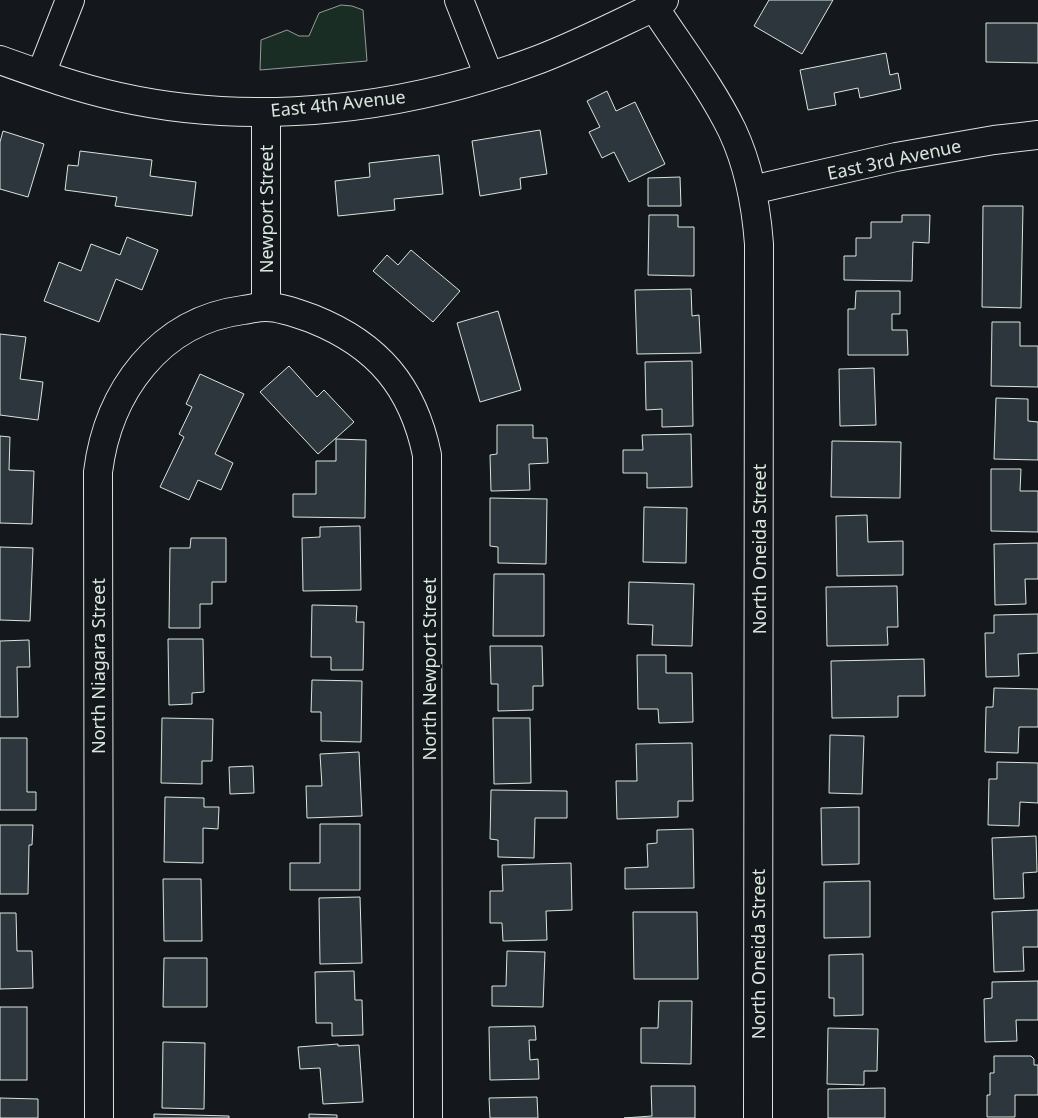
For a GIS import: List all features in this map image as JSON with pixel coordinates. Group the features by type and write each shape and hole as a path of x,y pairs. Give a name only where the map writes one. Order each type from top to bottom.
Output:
{"street":[{"path":"41,74 70,0"},
{"path":"459,0 489,76"},
{"name":"East 4th Avenue","path":"0,60 93,91 157,104 233,112 306,110 381,102 489,76 557,52 659,4"},
{"name":"North Oneida Street","path":"659,4 731,130 747,170 752,190 759,244 758,1118"},
{"name":"Newport Street","path":"266,112 266,307"},
{"name":"East 3rd Avenue","path":"752,190 896,158 994,140 1038,135"},
{"name":"North Niagara Street","path":"99,1118 98,472 101,446 109,421 133,376 163,344 193,325 211,317 230,312 266,307"},
{"name":"North Newport Street","path":"266,307 301,314 332,326 355,339 375,355 393,376 418,418 427,455 428,1118"}],"green space":[{"path":"341,5 363,10 367,61 260,70 261,40 287,30 299,36 309,36 319,13"}],"building":[{"path":"769,0 833,0 802,54 754,26"},
{"path":"986,23 1038,23 1038,63 986,62"},
{"path":"886,53 890,75 898,73 901,89 860,98 858,88 834,93 836,105 808,110 800,70"},
{"path":"607,91 616,111 635,102 665,164 629,182 614,152 602,158 589,132 600,127 587,101"},
{"path":"540,130 547,174 520,178 521,189 480,196 472,141"},
{"path":"3,131 44,144 28,197 0,189 0,142"},
{"path":"80,151 152,160 150,176 196,182 192,216 115,206 117,197 65,190 68,165 78,166"},
{"path":"439,155 443,194 394,199 395,210 338,216 335,181 370,177 369,163"},
{"path":"680,177 681,206 648,206 648,178"},
{"path":"983,206 1023,206 1021,308 982,307"},
{"path":"649,215 678,215 678,227 694,227 694,276 648,275"},
{"path":"902,215 930,215 929,243 913,242 912,281 844,280 844,256 856,256 856,238 871,238 871,222 902,222"},
{"path":"127,237 158,250 142,290 116,279 99,322 44,301 59,262 81,271 91,244 120,255"},
{"path":"411,250 460,291 433,322 373,271 387,255 398,265"},
{"path":"691,289 692,316 699,315 701,353 637,354 635,290"},
{"path":"856,291 900,291 900,314 892,314 892,330 907,330 908,355 848,355 848,309 855,309"},
{"path":"498,311 521,390 480,402 457,323"},
{"path":"992,322 1020,322 1020,346 1038,346 1038,387 991,386"},
{"path":"0,334 26,337 20,379 43,382 38,420 0,415"},
{"path":"692,361 693,426 662,427 662,409 646,410 645,362"},
{"path":"289,366 317,397 324,390 354,422 318,454 260,392"},
{"path":"874,368 876,425 840,426 839,369"},
{"path":"200,374 244,394 215,454 233,463 221,490 198,480 189,500 160,487 184,437 179,434 192,407 186,404"},
{"path":"996,398 1028,399 1028,421 1038,422 1038,460 994,459"},
{"path":"497,425 533,425 533,438 547,438 548,463 529,464 530,490 491,491 490,455 497,454"},
{"path":"691,434 692,487 647,488 647,473 623,473 623,450 643,450 642,435"},
{"path":"0,436 10,437 9,470 34,471 32,524 0,523"},
{"path":"336,439 366,440 365,518 293,517 293,494 316,494 316,461 336,461"},
{"path":"832,441 901,442 900,498 831,497"},
{"path":"991,469 1021,469 1020,491 1038,491 1038,532 991,531"},
{"path":"490,498 547,499 546,564 498,563 498,547 490,546"},
{"path":"644,507 687,508 686,563 643,562"},
{"path":"867,515 868,542 903,541 903,575 837,576 836,516"},
{"path":"360,526 361,590 303,591 302,538 320,537 320,527"},
{"path":"191,538 226,538 226,582 212,582 212,604 200,604 200,628 169,628 170,548 190,548"},
{"path":"1038,543 1038,579 1025,579 1026,604 995,605 994,544"},
{"path":"0,547 33,548 30,621 0,620"},
{"path":"494,574 544,574 544,636 493,636"},
{"path":"629,582 694,584 692,646 652,645 653,625 628,624"},
{"path":"897,586 898,627 887,627 888,645 827,646 826,587"},
{"path":"312,605 357,606 356,622 364,622 363,670 331,670 331,657 311,657"},
{"path":"1038,614 1038,653 1018,654 1019,676 986,677 985,633 994,633 994,615"},
{"path":"168,639 203,639 204,692 192,693 192,704 169,705"},
{"path":"29,640 30,667 17,667 18,717 0,717 0,641"},
{"path":"490,646 542,646 543,686 533,686 533,710 498,711 498,684 491,684"},
{"path":"637,655 666,655 666,673 692,673 693,722 659,723 658,709 638,709"},
{"path":"924,659 925,696 898,696 898,717 832,718 831,661"},
{"path":"312,680 362,681 361,742 321,741 321,712 311,712"},
{"path":"994,688 1038,689 1038,727 1019,727 1018,753 985,752 986,707 993,707"},
{"path":"162,718 213,719 212,761 202,761 202,784 161,783"},
{"path":"493,718 530,718 531,783 494,784"},
{"path":"830,735 864,736 862,794 829,793"},
{"path":"0,738 27,738 27,792 36,792 36,810 0,810"},
{"path":"692,743 693,801 678,801 678,817 617,819 616,781 637,781 636,744"},
{"path":"359,752 362,816 307,818 306,786 322,786 320,754"},
{"path":"997,762 1038,763 1038,803 1020,802 1019,826 988,825 989,779 997,779"},
{"path":"253,766 254,793 230,794 229,767"},
{"path":"491,790 567,791 567,818 535,818 534,858 498,857 498,840 490,839"},
{"path":"165,797 204,798 204,807 219,807 218,829 203,828 203,863 164,862"},
{"path":"859,807 859,864 822,865 821,808"},
{"path":"320,824 360,824 360,890 290,890 290,863 320,863"},
{"path":"0,825 33,825 32,845 29,845 28,894 0,894"},
{"path":"693,829 694,888 625,889 625,868 648,867 647,844 657,843 657,830"},
{"path":"1036,836 1037,872 1023,873 1024,898 994,899 992,838"},
{"path":"571,863 572,910 546,911 547,940 503,941 502,923 490,923 490,891 503,891 502,865"},
{"path":"163,879 201,879 202,941 164,941"},
{"path":"870,881 870,937 824,938 824,882"},
{"path":"360,897 362,963 320,964 319,898"},
{"path":"1038,910 1038,947 1023,947 1024,971 994,972 992,912"},
{"path":"633,912 697,912 698,979 634,979"},
{"path":"0,913 16,913 17,951 32,951 33,988 0,989"},
{"path":"507,951 545,952 543,1007 492,1006 492,986 506,986"},
{"path":"863,954 863,1015 834,1016 834,998 829,998 829,955"},
{"path":"164,958 207,958 207,1007 163,1007"},
{"path":"354,971 355,1000 362,1000 363,1035 332,1036 332,1023 316,1023 315,972"},
{"path":"1038,981 1038,1020 1016,1020 1017,1041 985,1042 984,999 992,998 992,982"},
{"path":"659,1001 692,1001 691,1064 641,1063 641,1028 658,1028"},
{"path":"0,1007 27,1007 27,1080 0,1080"},
{"path":"535,1026 536,1040 529,1040 530,1060 538,1059 539,1079 490,1080 489,1027"},
{"path":"828,1028 878,1029 877,1071 864,1071 864,1085 827,1084"},
{"path":"163,1042 205,1043 204,1109 162,1108"},
{"path":"338,1044 338,1046 359,1045 363,1102 323,1104 320,1068 300,1069 298,1047"},
{"path":"994,1056 1031,1056 1034,1059 1034,1065 1038,1065 1038,1095 1015,1095 1015,1117 987,1117 987,1095 990,1095 990,1073 994,1073"},
{"path":"651,1086 695,1086 695,1118 624,1118 652,1116"},
{"path":"885,1088 885,1118 828,1118 828,1089"},
{"path":"537,1097 538,1118 490,1118 489,1098"},
{"path":"0,1098 38,1099 38,1118 0,1118"},
{"path":"154,1114 229,1116 229,1118 154,1118"},
{"path":"309,1114 337,1115 337,1118 309,1118"}]}
